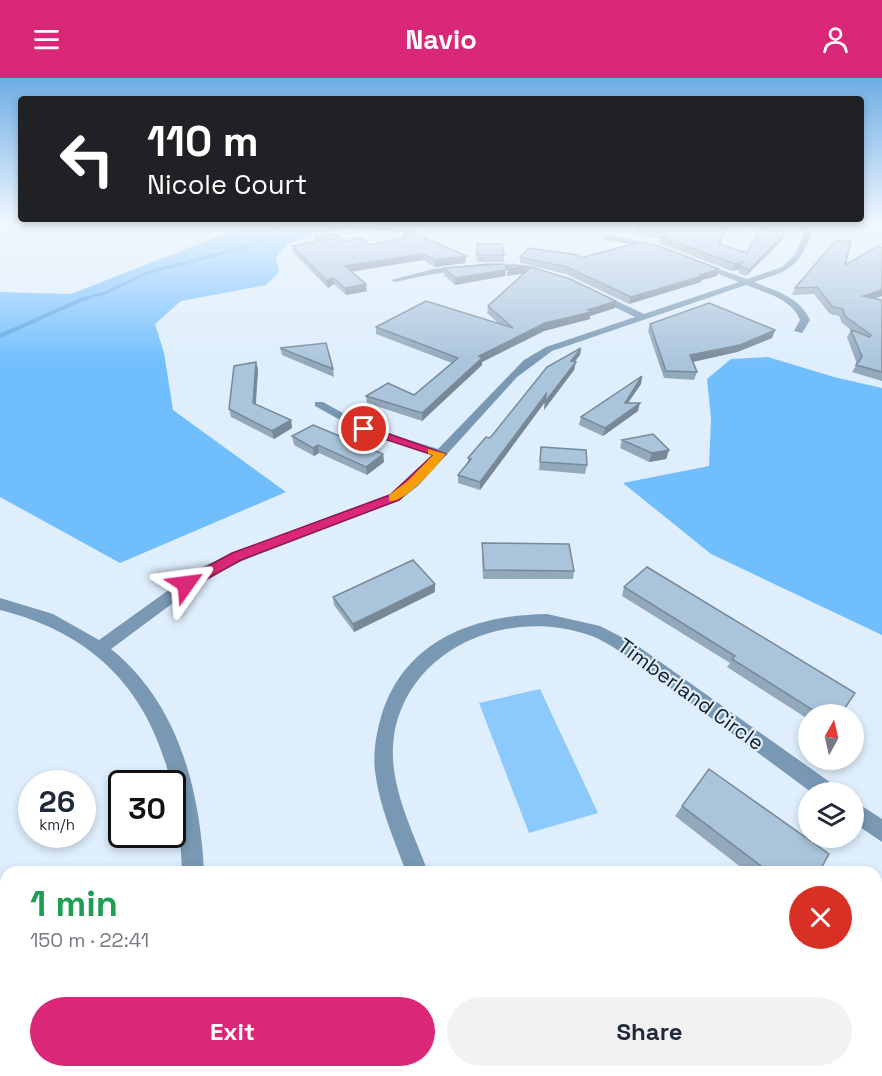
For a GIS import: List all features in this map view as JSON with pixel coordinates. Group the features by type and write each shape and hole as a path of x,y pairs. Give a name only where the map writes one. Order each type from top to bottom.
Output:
{"street":[{"path":"395,280 429,272"},
{"path":"540,272 558,276"},
{"path":"719,272 796,304 805,320 799,331"},
{"path":"99,649 203,573 237,557 395,497 441,454 528,362 568,341 750,284 779,272"},
{"path":"593,292 643,317"},
{"path":"319,404 364,429 441,454"},
{"path":"0,604 58,622 99,649 131,681 160,720 180,778 192,838 193,866"},
{"name":"Timberland Circle","path":"415,866 384,770 385,736 393,704 409,676 430,654 456,636 486,625 516,620 549,620 608,635 813,782"},
{"path":"864,818 882,832"}],"shaded area":[{"path":"128,272 279,272 266,285 181,301 155,324 164,353 173,410 286,492 120,563 0,497 0,292 71,294"},
{"path":"768,357 834,377 882,388 882,635 711,554 623,483 709,466 711,419 707,379 731,359"},
{"path":"540,689 598,813 529,833 479,703"}],"building":[{"path":"318,272 352,272 366,284 345,288 333,278 327,281"},
{"path":"448,272 496,272 455,278"},
{"path":"526,272 546,272 570,279 616,301 588,310 591,312 545,323 479,356 482,358 422,413 366,396 388,383 414,395 458,358 376,327 426,301 513,328 488,306"},
{"path":"577,272 711,272 700,275 703,276 631,297"},
{"path":"809,272 882,272 882,290 863,296 882,300 882,372 856,365 862,357 851,330 870,337 871,335 845,316 843,309 833,307 817,287 795,288"},
{"path":"709,303 775,330 740,345 690,355 697,372 666,371 650,324"},
{"path":"326,343 333,369 280,348"},
{"path":"581,348 571,361 576,362 545,402 546,394 480,482 458,475 471,459 468,458 486,437 490,438 547,367"},
{"path":"256,362 253,403 291,420 272,431 229,409 234,366"},
{"path":"642,376 625,403 640,403 605,428 581,417"},
{"path":"313,425 383,454 366,467 318,445 313,448 292,436"},
{"path":"653,434 669,450 652,453 622,440"},
{"path":"541,447 586,450 587,465 540,462"},
{"path":"482,543 569,544 574,571 484,570"},
{"path":"413,560 435,584 353,624 333,597"},
{"path":"647,567 855,693 848,704 803,704 732,659 735,656 624,587"},
{"path":"709,769 798,832 798,848 821,848 829,854 822,866 761,866 682,806"}],"waterway":[{"path":"81,300 105,293 152,272"},
{"path":"0,336 81,300"}],"slow traffic":[{"path":"393,498 441,454 432,452"}],"route":[{"path":"186,584 237,557 372,508 395,497 441,454 364,429"}]}
